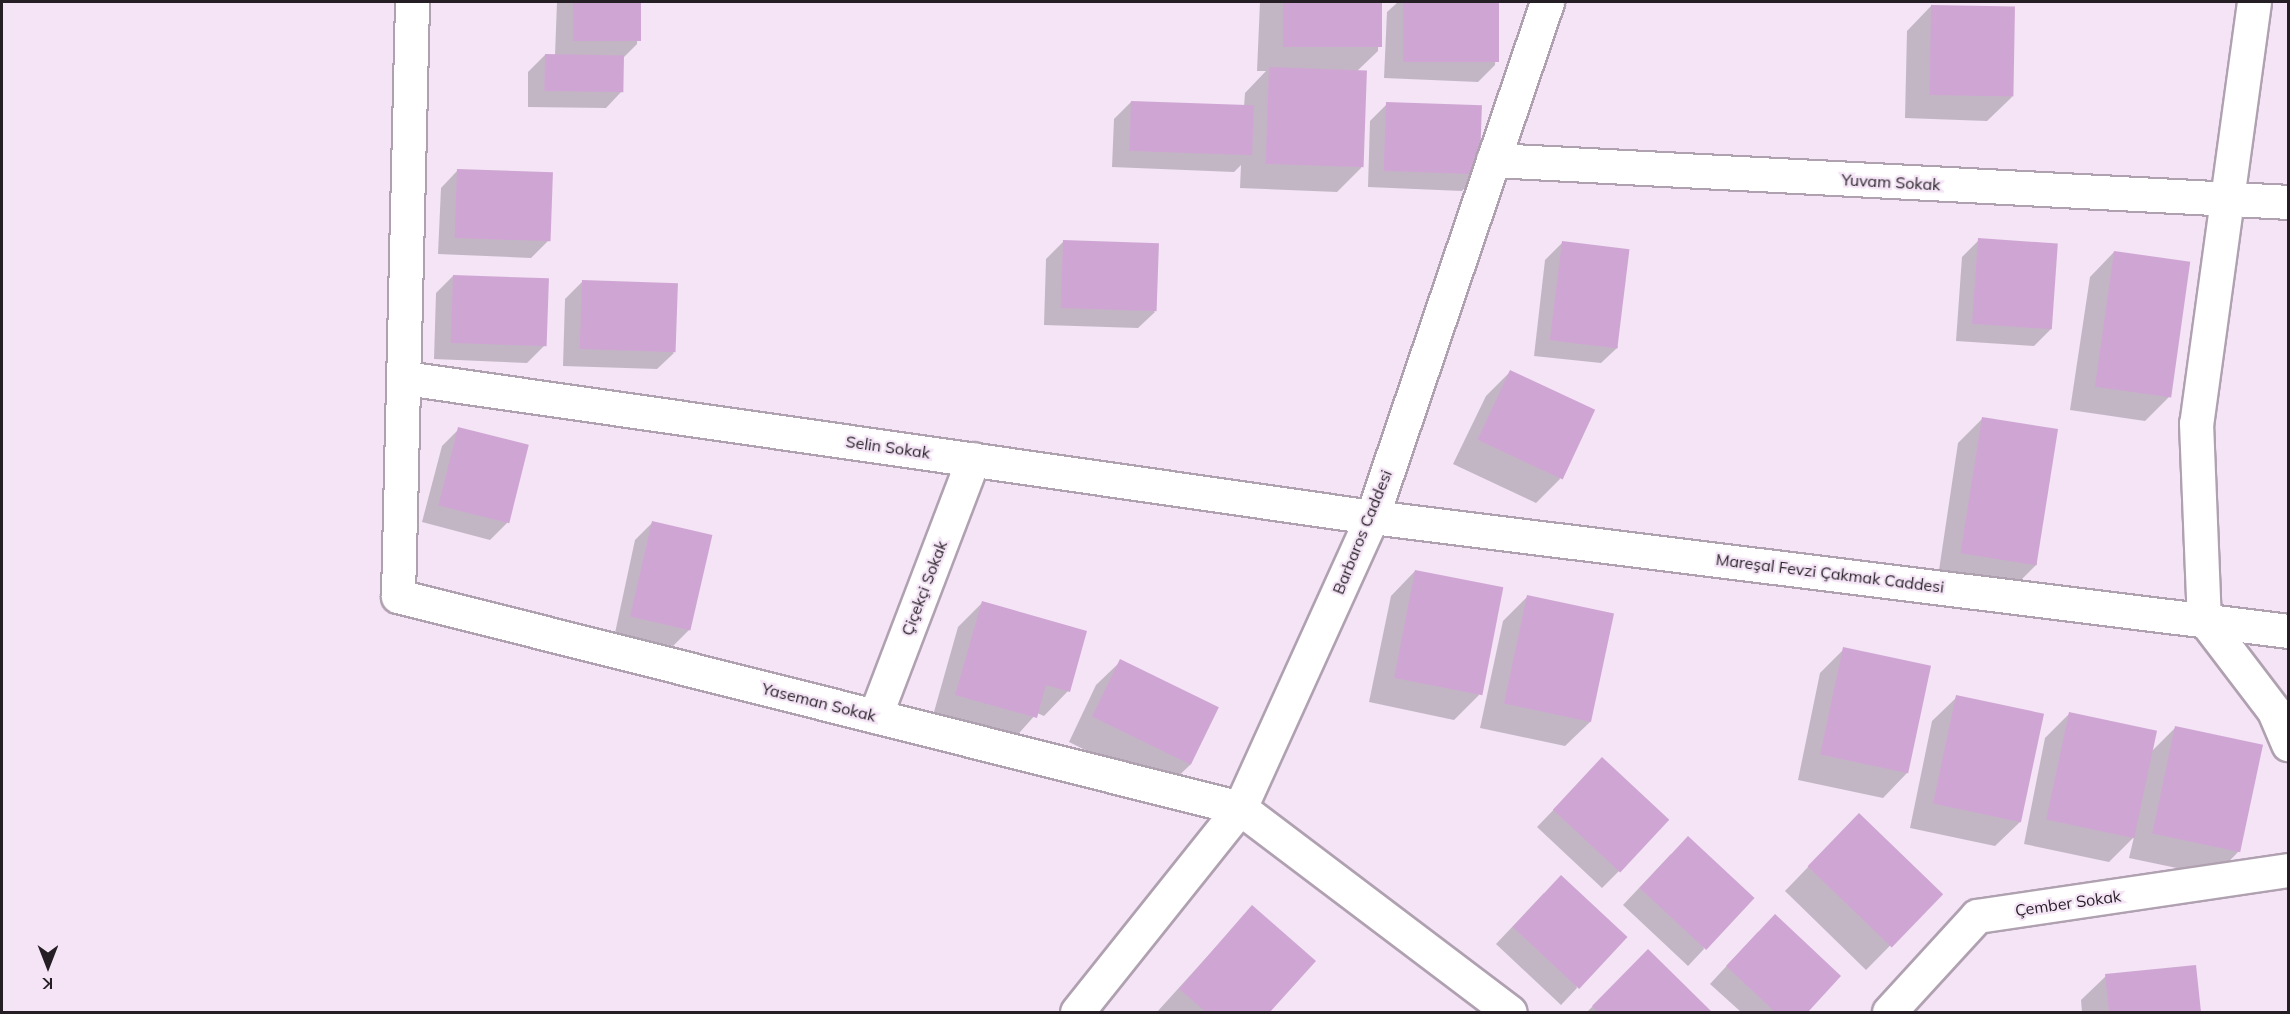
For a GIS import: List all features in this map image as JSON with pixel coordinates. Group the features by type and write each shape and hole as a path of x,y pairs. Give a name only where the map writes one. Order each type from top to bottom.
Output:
{"street":[{"path":"405,378 412,2"},
{"name":"Barbaros Caddesi","path":"1077,1012 1240,808 1372,517 1547,2"},
{"path":"2254,2 2196,423 2204,619 2274,711 2289,744"},
{"name":"Yuvam Sokak","path":"1493,160 2289,202"},
{"name":"Selin Sokak","path":"405,378 1372,517"},
{"name":"Yaseman Sokak","path":"405,378 398,596 1240,808"},
{"name":"Çiçekçi Sokak","path":"875,716 973,459"},
{"name":"Mareşal Fevzi Çakmak Caddesi","path":"1372,517 2289,631"},
{"path":"1240,808 1510,1012"},
{"name":"Çember Sokak","path":"1889,1012 1977,916 2289,870"}],"building":[{"path":"573,2 641,2 641,41 573,41"},
{"path":"1283,2 1382,2 1382,47 1283,47"},
{"path":"1403,2 1499,2 1499,62 1403,62"},
{"path":"1931,5 2015,6 2013,96 1929,95"},
{"path":"545,54 624,55 623,92 544,91"},
{"path":"1269,67 1367,70 1364,167 1266,164"},
{"path":"1131,101 1254,105 1252,155 1129,151"},
{"path":"1386,102 1482,105 1480,174 1384,171"},
{"path":"457,169 553,172 551,241 455,238"},
{"path":"1978,238 2058,244 2052,329 1972,324"},
{"path":"1063,240 1159,243 1157,311 1061,308"},
{"path":"1562,241 1629,249 1617,349 1550,340"},
{"path":"2114,251 2190,262 2171,397 2095,387"},
{"path":"453,275 549,278 547,346 451,343"},
{"path":"582,280 678,283 676,352 580,349"},
{"path":"1510,370 1595,410 1563,480 1477,440"},
{"path":"1982,417 2058,429 2036,565 1960,553"},
{"path":"458,427 529,445 509,523 438,506"},
{"path":"652,521 712,535 690,630 630,616"},
{"path":"1415,570 1503,587 1482,695 1394,678"},
{"path":"1527,595 1614,614 1591,722 1504,704"},
{"path":"982,601 1087,631 1070,692 1046,685 1037,718 955,695"},
{"path":"1843,647 1931,666 1908,773 1820,755"},
{"path":"1120,659 1219,707 1191,765 1092,717"},
{"path":"1956,695 2044,714 2021,822 1933,804"},
{"path":"2069,712 2157,731 2134,838 2046,820"},
{"path":"2175,726 2263,745 2240,852 2152,834"},
{"path":"1602,757 1669,820 1620,872 1553,810"},
{"path":"1859,813 1943,894 1892,948 1808,866"},
{"path":"1688,836 1755,898 1706,950 1640,888"},
{"path":"1561,875 1628,937 1579,989 1513,927"},
{"path":"1252,905 1316,961 1270,1012 1206,1012 1179,989"},
{"path":"1775,914 1841,976 1808,1012 1775,1012 1726,966"},
{"path":"1648,949 1712,1012 1598,1012 1592,1006"},
{"path":"2196,965 2201,1012 2109,1012 2105,974"}]}
